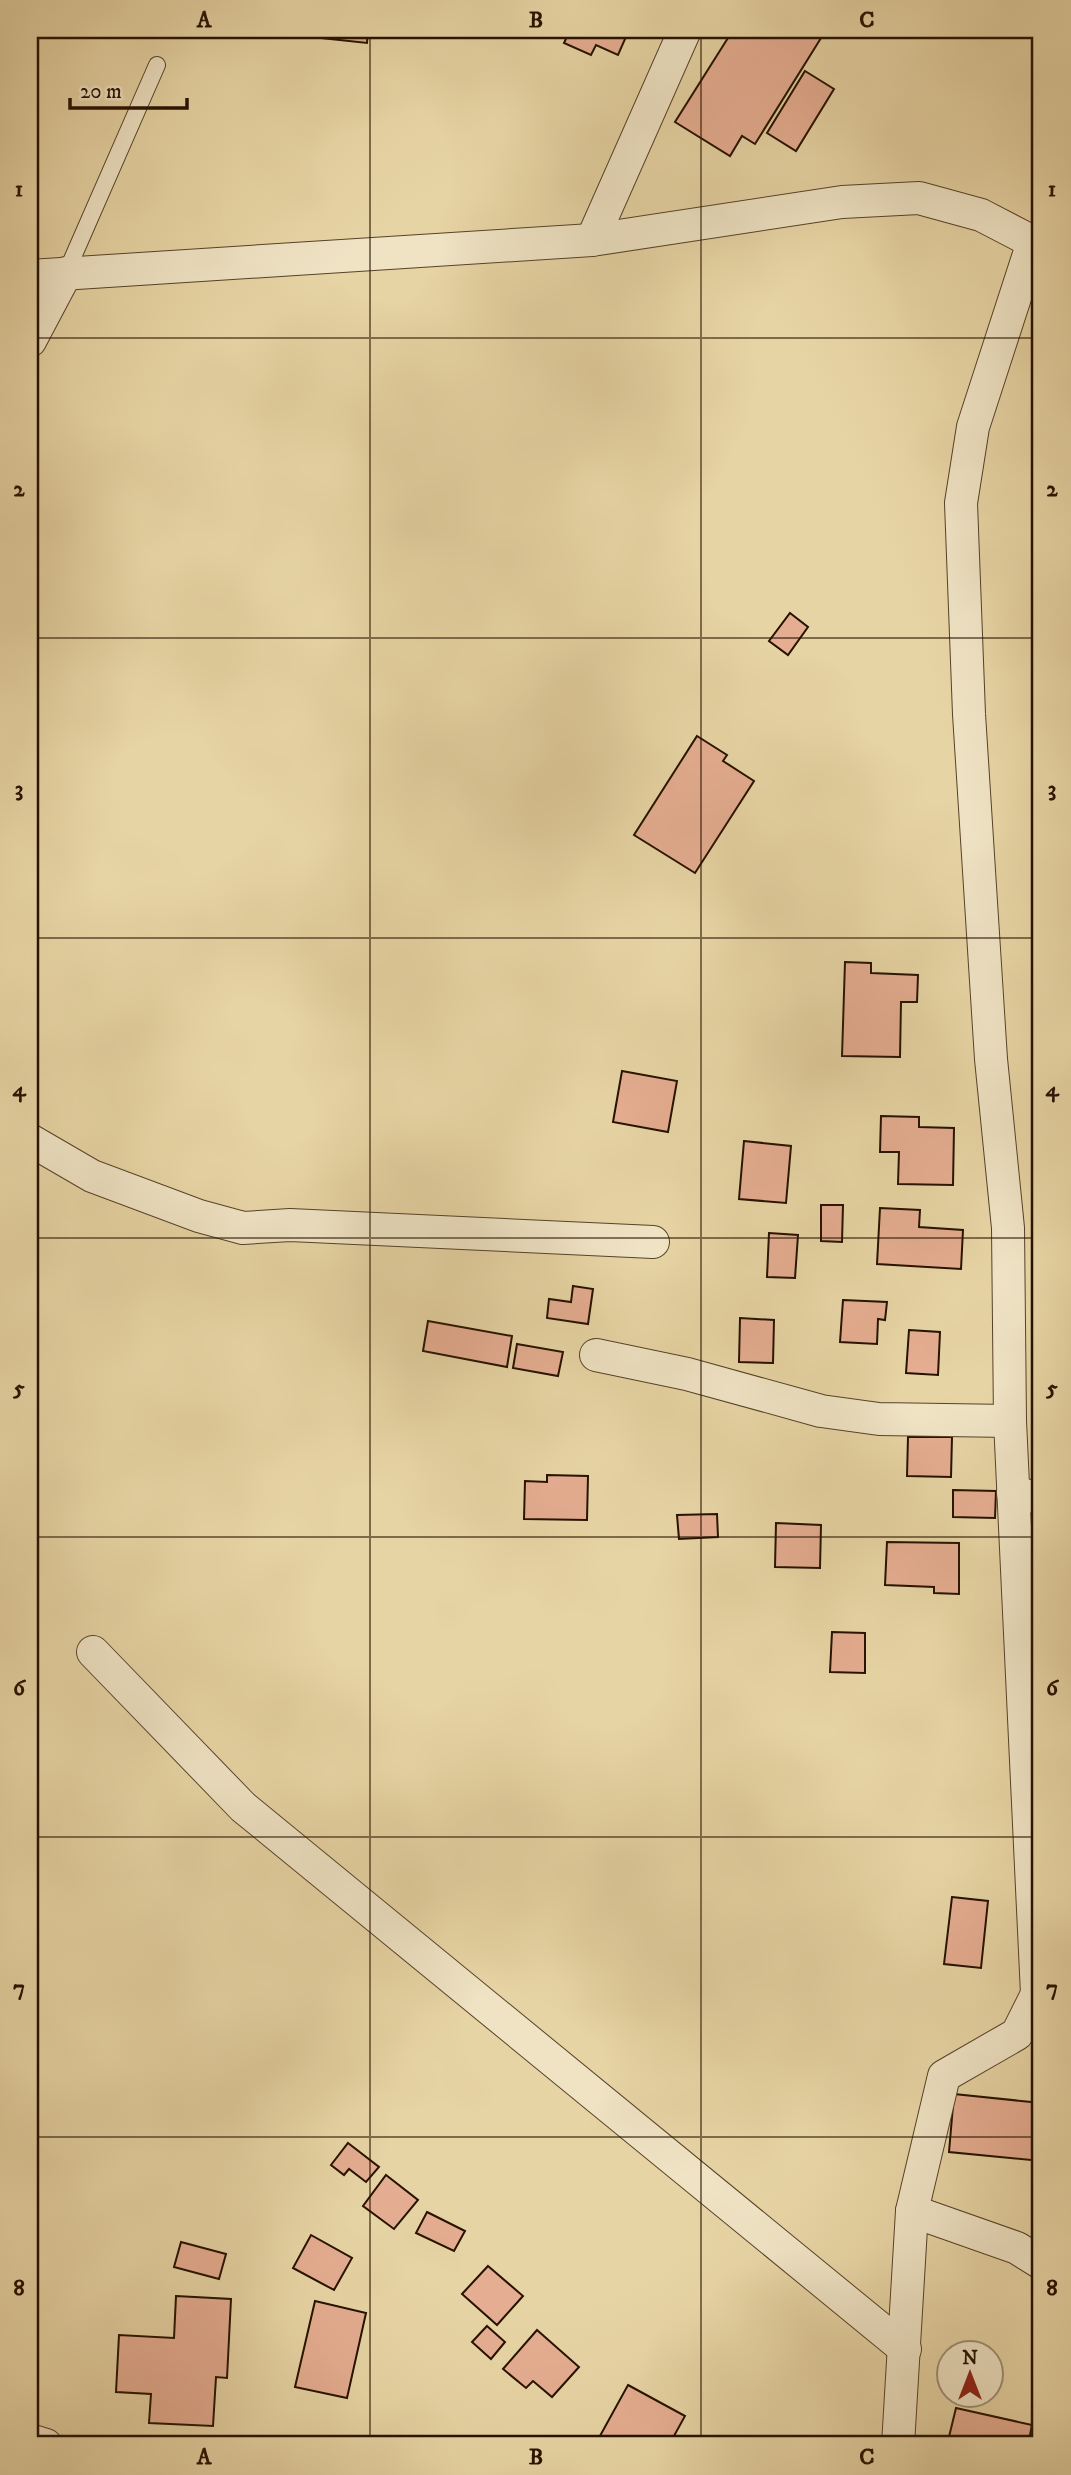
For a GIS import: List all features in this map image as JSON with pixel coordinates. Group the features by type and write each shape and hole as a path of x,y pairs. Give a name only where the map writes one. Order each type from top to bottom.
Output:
{"street":[{"path":"592,240 685,30"},
{"path":"30,276 592,240 842,202 919,198 981,215 1038,243 973,427 961,503 969,714 991,1059 1008,1228 1010,1421 1027,1496 1039,1996 1017,2034 944,2076 912,2211 898,2445"},
{"path":"30,341 66,273"},
{"path":"30,1140 92,1176 199,1216 243,1228 290,1225 653,1241"},
{"path":"596,1354 687,1374 821,1411 878,1419 1010,1421"},
{"path":"93,1652 243,1807 905,2349"},
{"path":"912,2211 1017,2248 1041,2263"},
{"path":"30,2440 46,2445"}],"lane":[{"path":"66,273 157,65"}],"building":[{"path":"304,30 368,30 367,43 303,36"},
{"path":"570,30 629,30 618,55 596,45 591,55 564,43"},
{"path":"733,30 826,30 755,144 742,136 730,156 675,122"},
{"path":"805,71 834,89 796,151 767,133"},
{"path":"790,613 808,627 788,655 769,641"},
{"path":"697,736 727,755 723,761 754,781 695,873 634,835"},
{"path":"845,962 871,963 871,973 918,975 917,1002 901,1002 900,1057 842,1056"},
{"path":"622,1071 677,1081 668,1132 613,1122"},
{"path":"881,1116 919,1117 919,1127 954,1128 953,1185 898,1184 899,1152 880,1152"},
{"path":"744,1141 791,1146 786,1203 739,1199"},
{"path":"821,1205 843,1205 842,1242 821,1241"},
{"path":"880,1208 920,1210 919,1227 963,1230 961,1269 877,1264"},
{"path":"769,1233 798,1235 795,1278 767,1277"},
{"path":"573,1286 593,1289 588,1324 547,1318 549,1299 571,1302"},
{"path":"843,1300 887,1302 885,1320 878,1319 877,1344 840,1342"},
{"path":"740,1318 774,1320 773,1363 739,1362"},
{"path":"428,1321 512,1336 507,1367 423,1351"},
{"path":"909,1330 940,1332 938,1375 906,1373"},
{"path":"517,1344 563,1352 558,1376 513,1368"},
{"path":"908,1437 952,1437 951,1477 907,1476"},
{"path":"547,1475 588,1476 587,1520 524,1519 525,1481 547,1482"},
{"path":"953,1490 996,1491 995,1518 953,1517"},
{"path":"717,1514 718,1537 679,1539 677,1515"},
{"path":"776,1523 821,1525 820,1568 775,1567"},
{"path":"887,1542 959,1543 959,1594 934,1593 934,1587 885,1585"},
{"path":"832,1632 865,1633 865,1673 830,1672"},
{"path":"952,1897 988,1901 981,1968 944,1964"},
{"path":"954,2094 1041,2103 1041,2161 949,2152"},
{"path":"348,2143 379,2167 366,2182 349,2169 344,2175 331,2165"},
{"path":"386,2175 418,2200 394,2229 363,2206"},
{"path":"427,2212 465,2231 454,2251 416,2233"},
{"path":"311,2235 352,2258 334,2290 293,2268"},
{"path":"181,2242 226,2254 219,2279 174,2267"},
{"path":"488,2266 523,2296 497,2325 462,2294"},
{"path":"176,2296 231,2299 227,2378 216,2377 213,2426 149,2423 151,2394 116,2392 119,2335 174,2338"},
{"path":"315,2301 366,2313 347,2398 295,2387"},
{"path":"487,2326 505,2342 491,2359 472,2342"},
{"path":"537,2330 579,2367 552,2397 533,2381 526,2388 503,2369"},
{"path":"628,2385 685,2416 669,2445 595,2445"},
{"path":"956,2408 1032,2425 1028,2445 947,2445"}]}
